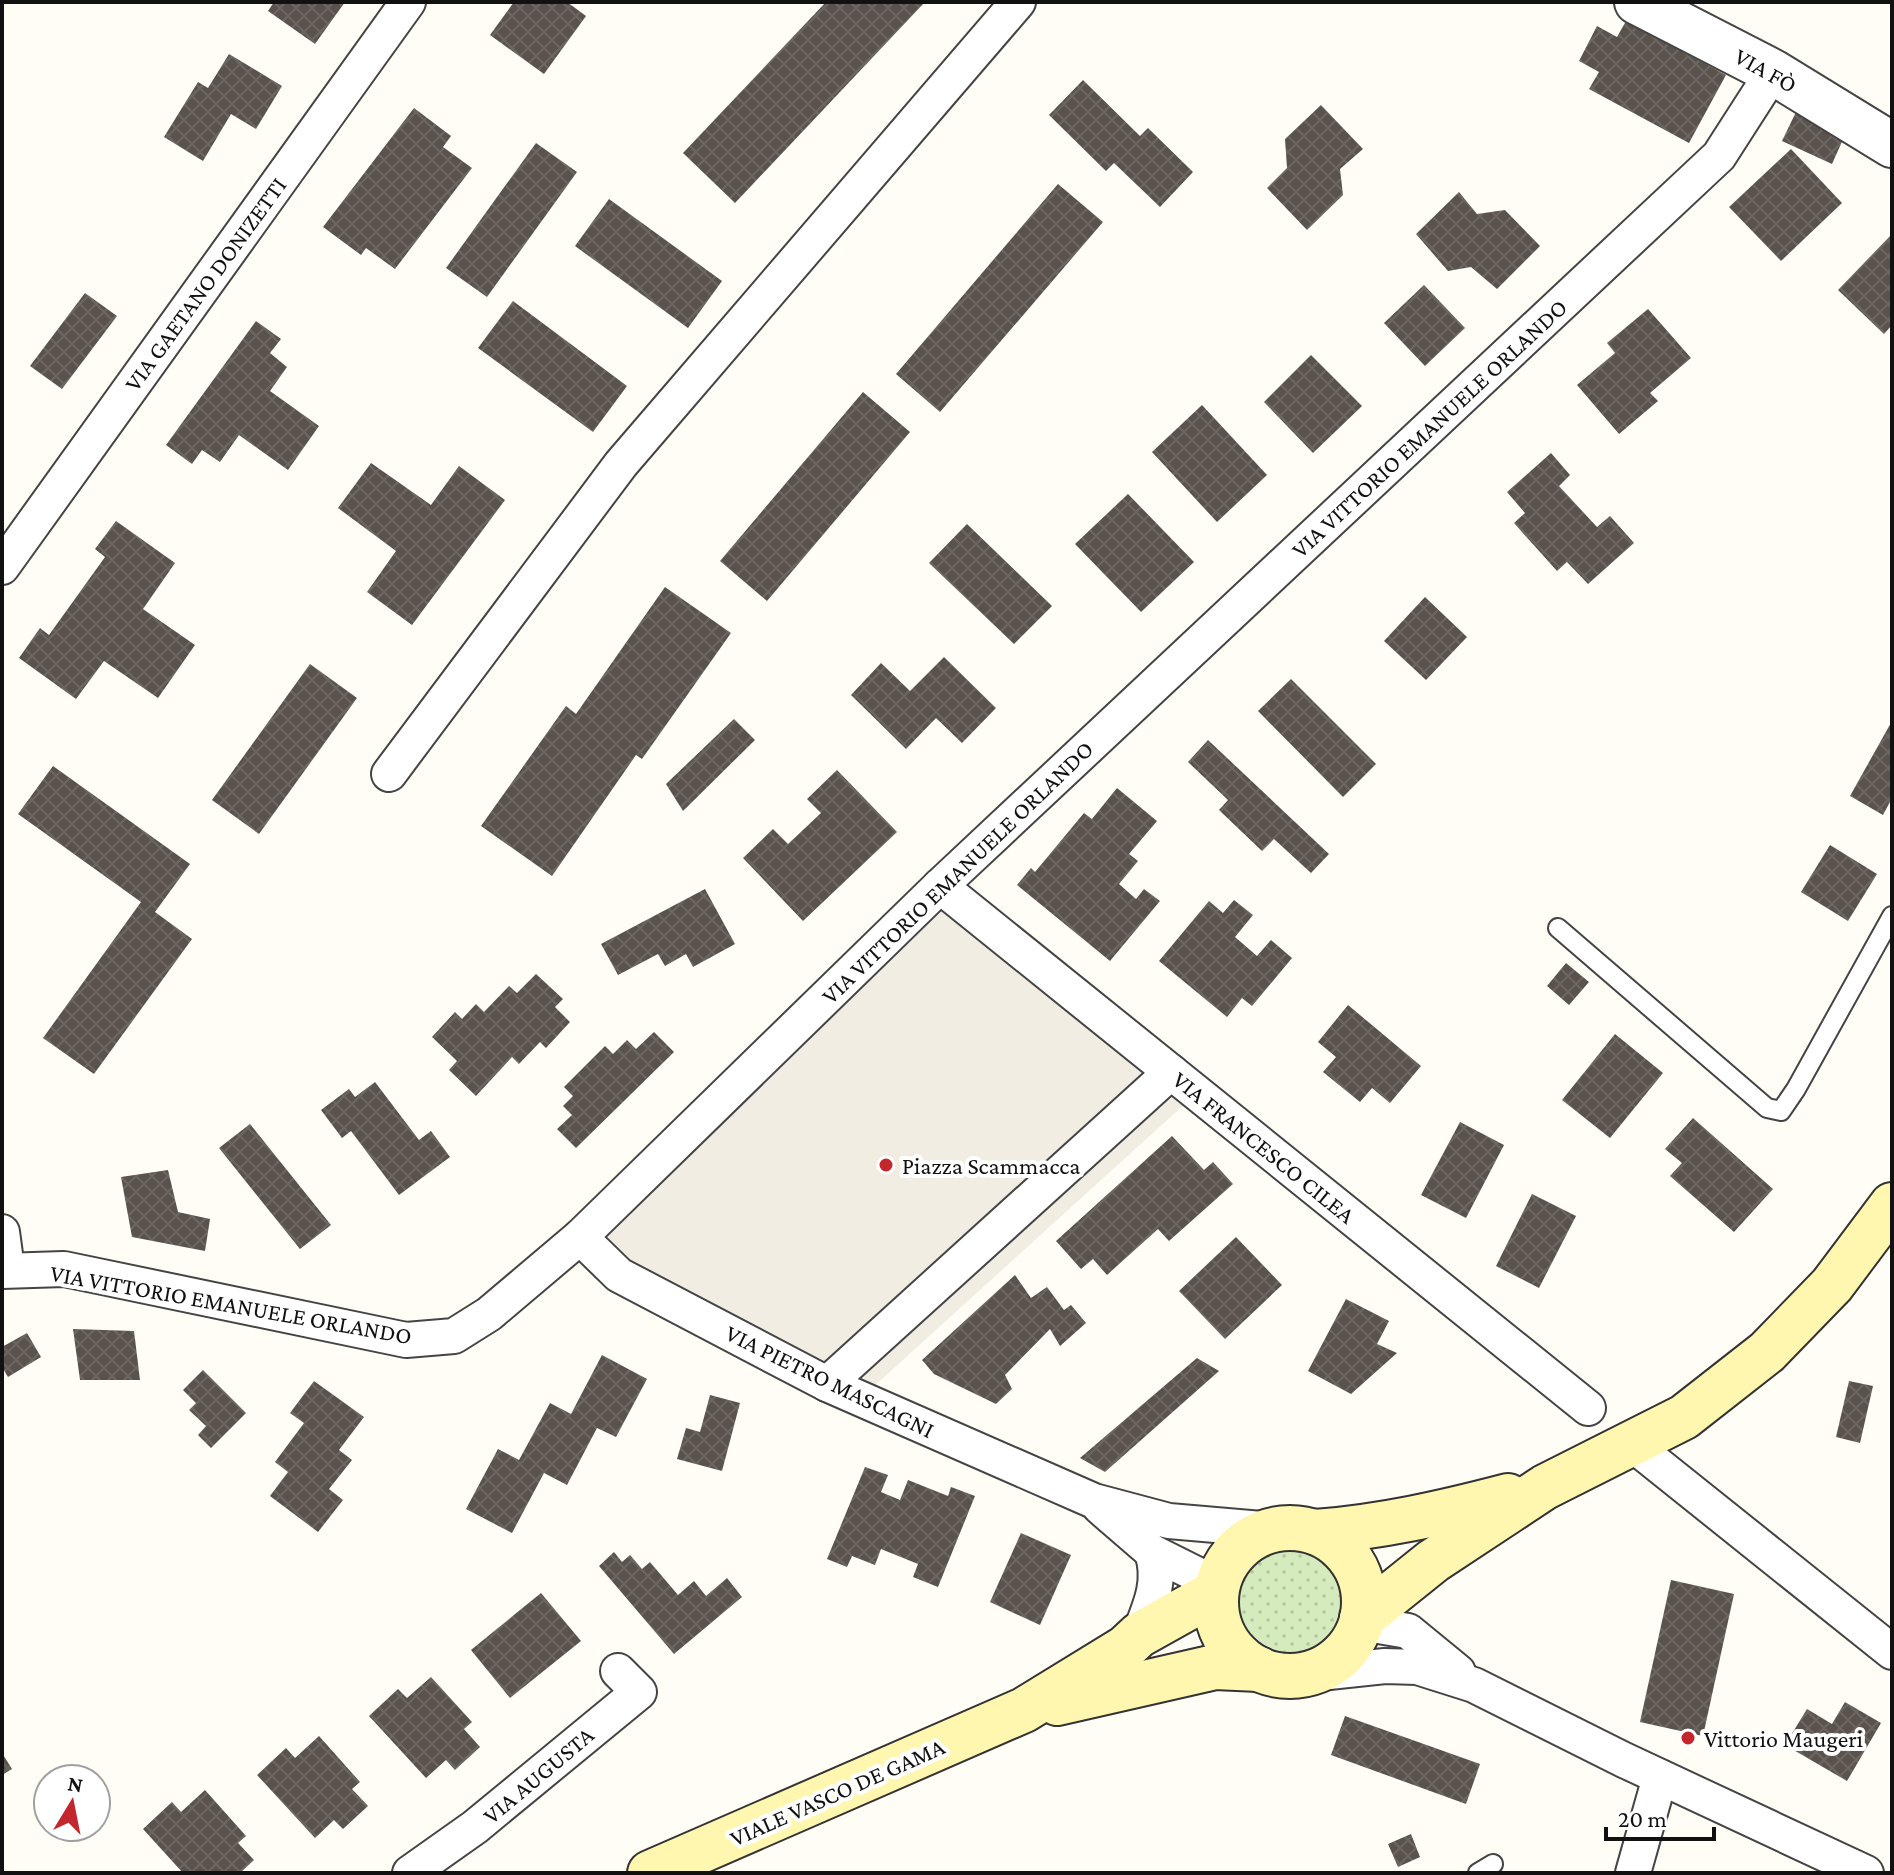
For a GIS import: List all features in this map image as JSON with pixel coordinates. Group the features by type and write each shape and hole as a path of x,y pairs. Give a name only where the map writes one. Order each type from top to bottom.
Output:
{"main road":[{"path":"1362,1620 1433,1561 1545,1487 1684,1417 1767,1352 1832,1285 1892,1205"},
{"path":"1280,1672 1247,1663 1228,1642 1217,1616 1217,1589 1221,1574 1236,1550 1259,1534 1371,1528 1426,1518 1545,1487"},
{"path":"1024,1710 1215,1667 1314,1672 1339,1658 1356,1636 1362,1620 1364,1595 1356,1568 1339,1546 1294,1531"},
{"path":"1024,1710 1125,1648 1139,1635 1217,1589"},
{"name":"VIALE VASCO DE GAMA","path":"650,1873 1024,1710"}],"street":[{"name":"VIA GAETANO DONIZETTI","path":"2,567 408,2"},
{"path":"389,774 621,464 1018,2"},
{"name":"VIA FÒ","path":"1637,2 1773,72 1892,145"},
{"name":"VIA VITTORIO EMANUELE ORLANDO","path":"4,1270 64,1269 406,1340 454,1336 489,1314 580,1237 940,886 1719,156 1773,72"},
{"name":"VIA FRANCESCO CILEA","path":"940,886 1588,1408"},
{"path":"827,1384 1171,1072"},
{"path":"2,1232 4,1270"},
{"name":"VIA PIETRO MASCAGNI","path":"580,1237 619,1275 827,1384 1094,1501"},
{"path":"1632,1444 1892,1652"},
{"path":"1094,1501 1169,1521 1294,1531"},
{"path":"1094,1501 1152,1552 1217,1589"},
{"path":"1139,1635 1154,1596 1158,1569 1152,1552"},
{"path":"1362,1620 1408,1631 1474,1685"},
{"path":"1280,1672 1417,1667 1474,1685 1660,1777 1866,1873"},
{"name":"VIA AUGUSTA","path":"410,1873 475,1827 639,1692 618,1671"},
{"path":"1633,1873 1660,1777"}],"lane":[{"path":"1558,928 1767,1108 1781,1111 1892,916"}],"green space":[{"path":"1294,1541 1315,1546 1333,1558 1345,1576 1350,1597 1345,1618 1333,1636 1315,1648 1294,1653 1273,1648 1255,1636 1243,1618 1238,1597 1243,1576 1255,1558 1273,1546"}],"shaded area":[{"name":"Piazza Scammacca","path":"940,886 1197,1093 860,1399 580,1237"}],"building":[{"path":"274,2 345,2 315,44 268,11"},
{"path":"514,2 567,2 586,16 544,74 490,35"},
{"path":"826,2 925,2 735,203 683,153"},
{"path":"1626,21 1726,75 1689,143 1589,89 1599,72 1579,61 1597,26 1617,37"},
{"path":"229,54 282,86 256,129 231,114 203,161 164,137 198,82 208,88"},
{"path":"1083,80 1140,136 1148,128 1193,172 1160,207 1114,163 1106,171 1049,115"},
{"path":"1321,105 1363,149 1340,169 1343,195 1307,230 1267,188 1287,168 1285,139"},
{"path":"414,108 451,136 443,147 472,168 395,269 366,248 361,255 323,227"},
{"path":"1796,112 1845,135 1832,164 1782,141"},
{"path":"536,143 577,172 487,297 446,268"},
{"path":"1791,149 1842,203 1781,261 1729,207"},
{"path":"1058,184 1103,222 940,412 896,374"},
{"path":"1459,192 1477,214 1505,210 1540,246 1497,289 1471,267 1448,271 1416,234"},
{"path":"609,199 722,281 688,328 575,246"},
{"path":"1892,234 1892,325 1884,334 1838,290"},
{"path":"1424,285 1465,328 1425,366 1384,323"},
{"path":"85,293 117,316 62,389 30,366"},
{"path":"513,301 627,386 593,432 478,348"},
{"path":"1648,309 1691,358 1650,393 1658,401 1619,434 1577,385 1615,353 1607,343"},
{"path":"256,321 281,339 270,353 287,367 270,391 319,426 288,470 239,435 220,462 202,450 192,464 166,445"},
{"path":"1311,355 1362,406 1313,453 1264,402"},
{"path":"863,392 910,432 767,601 720,561"},
{"path":"1202,405 1267,475 1217,522 1152,452"},
{"path":"1551,453 1570,475 1559,486 1597,527 1610,516 1634,543 1588,584 1567,562 1557,571 1514,523 1525,513 1507,492"},
{"path":"371,463 431,505 459,466 505,500 412,625 367,592 396,551 338,508"},
{"path":"1128,494 1194,562 1141,612 1075,544"},
{"path":"116,521 175,563 143,609 195,645 158,698 104,661 76,699 19,658 40,628 49,635 105,557 95,549"},
{"path":"967,524 1052,606 1014,644 929,563"},
{"path":"665,587 731,633 642,759 636,755 552,876 481,826 566,706 576,714"},
{"path":"1425,597 1467,637 1426,680 1384,641"},
{"path":"944,657 996,708 962,743 936,718 906,749 851,695 881,663 910,691"},
{"path":"310,664 357,698 259,834 212,800"},
{"path":"1291,679 1376,764 1343,797 1258,711"},
{"path":"734,719 755,740 683,811 666,784"},
{"path":"1892,721 1892,798 1883,815 1850,796"},
{"path":"1208,740 1329,854 1311,873 1274,839 1262,851 1219,810 1228,800 1188,762"},
{"path":"53,766 190,864 155,912 192,939 94,1074 43,1038 141,902 18,814"},
{"path":"837,770 897,832 803,921 743,858 773,829 788,844 821,813 807,799"},
{"path":"1117,788 1157,821 1129,854 1138,861 1119,884 1136,899 1144,889 1160,901 1110,961 1017,885 1031,868 1035,872 1084,813 1092,819"},
{"path":"1830,845 1877,874 1848,921 1801,892"},
{"path":"705,889 735,944 693,967 686,954 665,966 658,954 618,975 601,944"},
{"path":"1234,900 1253,915 1235,937 1257,956 1271,940 1292,958 1252,1006 1242,998 1227,1017 1159,961 1209,901 1223,913"},
{"path":"1566,963 1589,982 1569,1005 1547,986"},
{"path":"536,974 563,999 555,1007 570,1022 546,1048 540,1042 519,1064 512,1057 476,1096 449,1070 457,1061 432,1037 455,1012 462,1019 476,1004 484,1012 509,986 517,993"},
{"path":"1348,1005 1421,1066 1390,1103 1372,1088 1360,1102 1323,1072 1336,1057 1318,1042"},
{"path":"654,1032 674,1052 576,1148 557,1129 572,1115 563,1106 573,1096 564,1087 605,1046 613,1054 627,1040 636,1049"},
{"path":"1615,1034 1663,1073 1610,1138 1562,1100"},
{"path":"375,1082 419,1140 431,1131 450,1157 399,1195 351,1131 342,1138 321,1110 349,1089 355,1097"},
{"path":"1693,1118 1773,1189 1734,1232 1670,1176 1682,1163 1665,1149"},
{"path":"1460,1122 1504,1145 1466,1218 1421,1195"},
{"path":"250,1124 331,1225 300,1249 219,1148"},
{"path":"1172,1136 1204,1170 1213,1162 1233,1184 1169,1241 1158,1229 1107,1275 1093,1259 1081,1269 1056,1241"},
{"path":"168,1170 178,1212 210,1219 205,1251 132,1237 121,1177"},
{"path":"1532,1194 1576,1216 1539,1288 1496,1266"},
{"path":"1236,1237 1282,1285 1225,1339 1179,1291"},
{"path":"1015,1275 1031,1298 1047,1287 1064,1310 1071,1305 1086,1323 1060,1346 1050,1329 1005,1375 1012,1389 996,1404 934,1374 922,1360"},
{"path":"1346,1299 1389,1321 1377,1344 1397,1353 1351,1394 1308,1371"},
{"path":"73,1329 134,1331 140,1380 80,1380"},
{"path":"27,1333 41,1357 8,1377 2,1367 2,1347"},
{"path":"602,1355 647,1379 616,1437 597,1428 567,1485 544,1473 512,1533 466,1509 498,1449 519,1460 550,1403 571,1414"},
{"path":"1197,1358 1219,1371 1105,1472 1080,1458"},
{"path":"203,1370 246,1413 211,1448 198,1435 206,1426 189,1410 196,1403 183,1390"},
{"path":"314,1381 364,1417 339,1450 352,1460 329,1489 343,1500 318,1532 270,1496 288,1472 275,1462 304,1423 290,1413"},
{"path":"1849,1381 1873,1386 1860,1443 1836,1437"},
{"path":"710,1395 740,1403 722,1471 677,1459 686,1428 700,1432"},
{"path":"865,1467 888,1475 881,1492 900,1500 908,1480 948,1496 951,1487 975,1496 938,1587 913,1577 918,1564 881,1549 875,1565 852,1556 847,1567 827,1559"},
{"path":"1021,1533 1071,1555 1040,1625 990,1602"},
{"path":"614,1552 622,1562 630,1555 642,1569 650,1562 678,1595 694,1581 706,1596 727,1578 742,1597 674,1654 599,1566"},
{"path":"1671,1580 1734,1594 1703,1736 1640,1722"},
{"path":"541,1593 581,1641 510,1698 471,1650"},
{"path":"431,1677 472,1722 464,1729 480,1747 455,1770 446,1760 426,1778 369,1716 398,1689 407,1698"},
{"path":"1845,1702 1881,1723 1847,1781 1785,1745 1807,1709 1832,1724"},
{"path":"1345,1716 1480,1764 1466,1804 1331,1755"},
{"path":"319,1736 360,1782 352,1789 368,1806 343,1829 334,1820 315,1838 257,1775 286,1748 295,1758"},
{"path":"2,1753 12,1769 2,1775"},
{"path":"205,1790 246,1836 238,1843 254,1860 240,1873 183,1873 143,1829 172,1802 181,1812"},
{"path":"1411,1834 1420,1857 1398,1867 1388,1844"}],"place":[{"name":"Piazza Scammacca","path":"886,1165"},
{"name":"Vittorio Maugeri","path":"1688,1738"}]}
